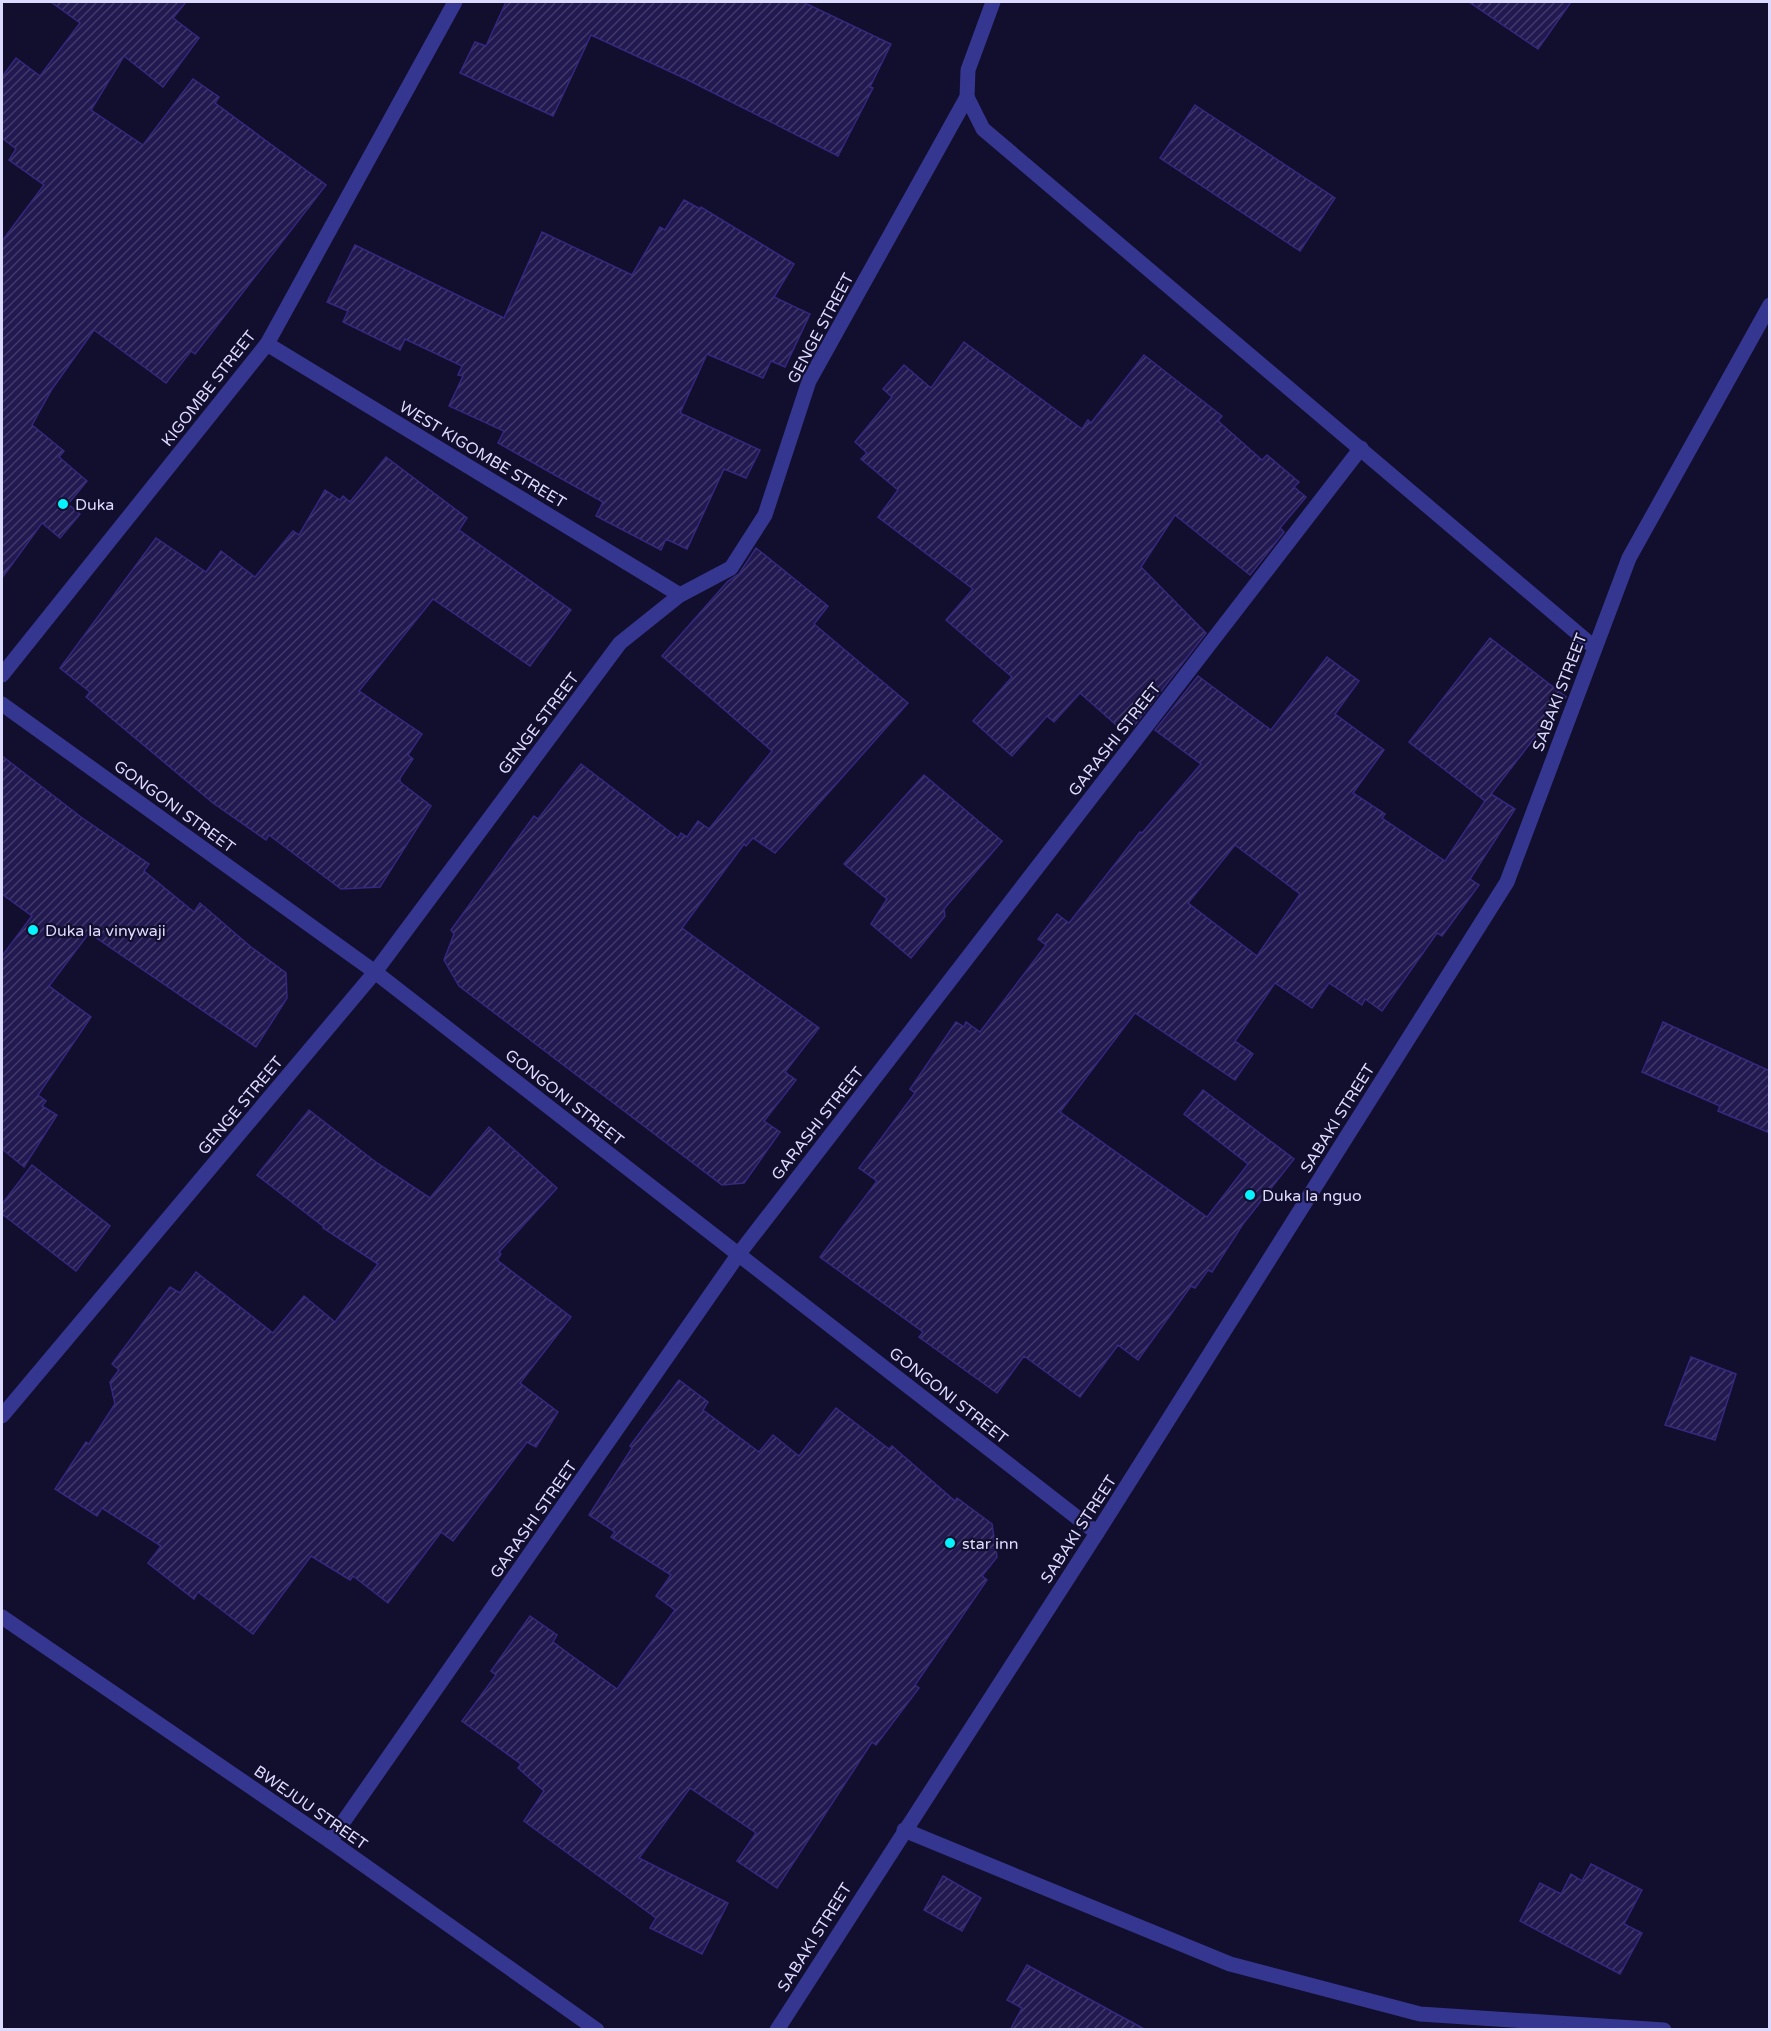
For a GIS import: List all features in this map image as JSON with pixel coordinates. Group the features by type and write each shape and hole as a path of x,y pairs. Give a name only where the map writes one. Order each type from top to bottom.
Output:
{"street":[{"name":"KIGOMBE STREET","path":"2,675 267,344 454,2"},
{"name":"GENGE STREET","path":"2,1416 375,972 620,643 680,595 731,568 765,515 809,381 967,98 968,70 993,2"},
{"path":"967,98 983,129 1595,648"},
{"name":"SABAKI STREET","path":"777,2030 1097,1533 1506,882 1629,558 1768,309"},
{"name":"WEST KIGOMBE STREET","path":"267,344 680,595"},
{"name":"GARASHI STREET","path":"330,1841 738,1254 1361,448"},
{"name":"GONGONI STREET","path":"2,704 375,972 1097,1533"},
{"name":"BWEJUU STREET","path":"2,1617 330,1841 597,2030"},
{"path":"904,1830 1241,1967 1420,2014 1665,2030"}],"building":[{"path":"51,2 186,2 173,18 199,38 163,87 124,56 91,110 143,145 193,79 219,97 215,103 326,185 195,354 191,351 166,383 94,330 52,389 32,425 64,451 59,457 87,481 68,504 80,514 60,538 42,523 2,578 2,241 44,185 9,160 16,149 2,138 2,77 16,58 40,76 80,23"},
{"path":"506,2 803,2 891,44 870,87 873,88 838,156 686,79 591,35 553,116 460,73 475,42 486,46"},
{"path":"1469,2 1571,2 1538,49"},
{"path":"1195,105 1335,198 1300,251 1160,158"},
{"path":"684,200 700,209 701,207 794,264 774,297 810,314 785,367 771,361 763,378 707,354 680,413 760,450 746,478 724,469 687,549 666,539 661,550 596,516 603,502 498,443 504,431 449,406 463,376 458,375 462,366 405,339 400,350 343,322 348,311 327,302 355,245 504,318 542,232 632,275 660,227 665,230"},
{"path":"964,342 1082,429 1088,420 1091,423 1144,355 1222,416 1218,421 1262,460 1267,455 1299,482 1294,487 1306,497 1280,528 1284,532 1250,575 1175,515 1141,567 1206,633 1134,726 1130,723 1123,731 1080,693 1054,722 1047,716 1012,756 973,721 1012,677 946,620 973,589 878,517 898,490 861,459 867,453 855,442 892,397 883,389 904,365 931,388"},
{"path":"386,457 467,518 459,530 571,610 530,666 433,599 359,691 422,734 408,755 413,759 400,778 400,782 431,806 380,887 341,889 269,835 266,840 213,803 86,697 90,692 60,668 156,538 206,572 221,551 255,577 293,531 299,535 325,490 340,500 343,496 350,502"},
{"path":"756,548 828,606 814,624 908,703 775,853 753,838 746,846 744,844 682,928 819,1028 785,1072 796,1080 764,1121 780,1132 744,1183 722,1185 459,986 444,960 454,934 451,930 534,816 538,819 581,764 678,838 681,833 687,837 698,821 709,829 772,751 662,656 728,581 739,574"},
{"path":"1490,638 1566,697 1491,794 1515,809 1470,879 1479,885 1442,936 1437,933 1382,1011 1365,999 1362,1005 1329,983 1312,1008 1275,983 1235,1041 1253,1054 1235,1080 1135,1013 1060,1112 1207,1217 1248,1164 1184,1114 1203,1090 1294,1159 1243,1224 1212,1272 1208,1270 1195,1288 1191,1286 1138,1360 1118,1345 1080,1397 1024,1356 997,1393 919,1337 923,1332 820,1257 877,1181 859,1168 915,1093 910,1089 956,1022 964,1027 966,1022 980,1032 1046,945 1038,939 1057,914 1069,923 1140,832 1142,833 1201,764 1155,730 1198,676 1271,730 1327,657 1359,681 1335,714 1384,750 1353,793 1385,814 1382,818 1445,861 1485,801 1409,742","holes":["1235,845 1300,894 1257,956 1188,903"]},
{"path":"2,756 81,817 149,864 144,871 194,912 200,903 251,947 286,973 287,998 256,1047 89,933 49,986 91,1017 38,1095 46,1101 42,1106 57,1115 24,1167 2,1149 2,956 32,916 2,894"},
{"path":"924,775 1002,841 944,909 945,916 911,958 871,924 887,899 844,864"},
{"path":"1663,1022 1770,1071 1770,1133 1718,1111 1720,1106 1642,1072"},
{"path":"309,1110 377,1163 430,1198 489,1127 557,1188 499,1252 501,1254 497,1260 571,1317 520,1383 558,1412 536,1447 527,1442 453,1541 441,1532 388,1603 353,1576 350,1580 311,1556 253,1634 198,1592 194,1599 148,1563 161,1546 102,1508 97,1516 55,1489 86,1442 89,1444 115,1404 110,1382 119,1370 112,1364 170,1287 180,1293 196,1272 273,1333 304,1296 335,1322 378,1264 323,1228 257,1175"},
{"path":"32,1165 110,1226 76,1271 2,1214 2,1204"},
{"path":"1691,1357 1736,1374 1715,1440 1665,1425"},
{"path":"679,1380 708,1402 703,1410 759,1452 773,1435 799,1456 836,1408 889,1449 892,1446 955,1501 957,1498 992,1524 997,1557 982,1576 987,1580 915,1685 919,1688 876,1745 872,1742 777,1888 737,1861 756,1833 690,1788 639,1858 728,1903 702,1954 650,1928 656,1918 524,1821 544,1791 518,1768 521,1764 462,1721 496,1675 491,1671 530,1616 557,1635 553,1642 617,1689 675,1610 656,1596 671,1575 611,1537 615,1532 589,1515 632,1448 630,1446"},
{"path":"1591,1864 1642,1890 1624,1924 1642,1933 1620,1974 1520,1921 1540,1883 1561,1894 1571,1874 1582,1881"},
{"path":"943,1876 981,1898 962,1931 924,1910"},
{"path":"1027,1965 1146,2030 1010,2030 1022,2008 1007,2000"}],"place":[{"name":"Duka","path":"63,504"},
{"name":"Duka la vinywaji","path":"33,930"},
{"name":"Duka la nguo","path":"1250,1195"},
{"name":"star inn","path":"950,1543"}]}
